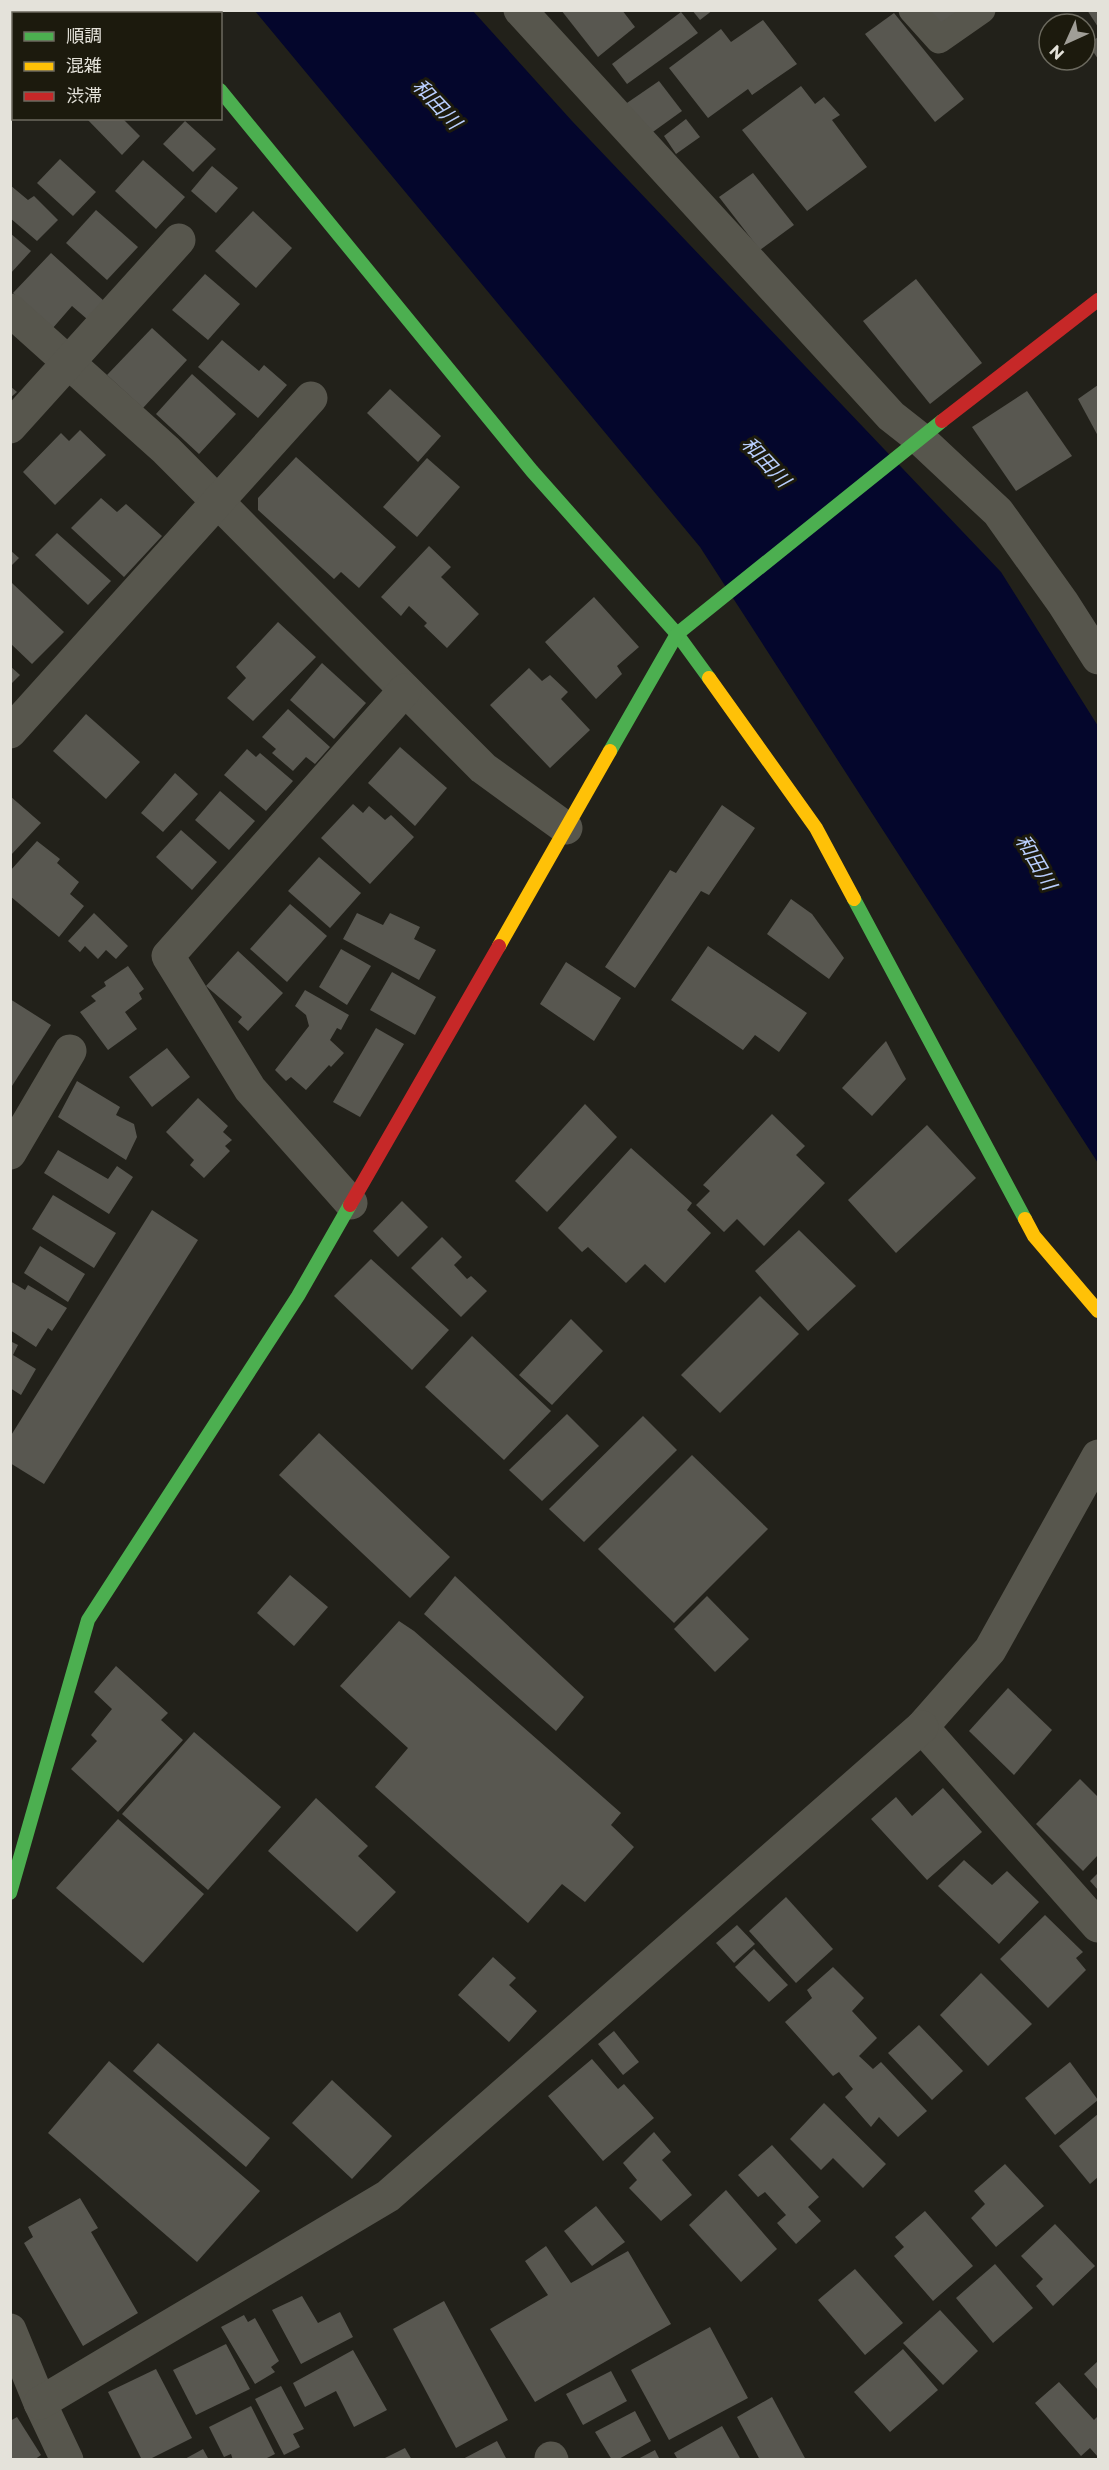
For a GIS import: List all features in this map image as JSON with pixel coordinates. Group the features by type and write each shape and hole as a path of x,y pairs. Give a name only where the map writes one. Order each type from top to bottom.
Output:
{"street":[{"path":"520,10 891,416 909,446 998,512 1063,603 1098,658"},
{"path":"222,92 532,471 677,634 816,828 1034,1236 1098,1311"},
{"path":"10,427 179,240"},
{"path":"10,1893 88,1620 298,1296 677,634 909,446 1098,300"},
{"path":"10,310 166,450 483,768 566,828"},
{"path":"10,732 310,398"},
{"path":"351,1203 250,1089 168,956 405,690"},
{"path":"10,1153 70,1051"},
{"path":"40,2403 388,2196 922,1727 990,1650 1098,1456"},
{"path":"922,1727 1098,1926"},
{"path":"10,2330 40,2403 67,2460"}],"lane":[{"path":"912,10 939,40 982,10"}],"water":[{"name":"和田川","path":"255,11 473,11 572,121 1001,572 1098,726 1098,1163 700,547"}],"building":[{"path":"10,10 49,10 48,12 12,12"},
{"path":"57,10 91,10 92,12 56,12"},
{"path":"561,10 622,10 635,27 598,57"},
{"path":"692,10 713,10 700,20"},
{"path":"927,10 962,10 942,27"},
{"path":"1087,10 1098,10 1098,27 1097,12"},
{"path":"681,12 698,33 627,84 612,64"},
{"path":"894,13 964,99 935,122 865,34"},
{"path":"763,20 797,64 752,95 748,89 708,118 669,68 721,29 731,42"},
{"path":"659,81 682,111 650,134 624,105"},
{"path":"801,86 815,104 824,97 840,115 832,120 867,167 807,211 742,130"},
{"path":"686,119 700,137 676,154 664,136"},
{"path":"88,120 124,120 140,136 122,155"},
{"path":"185,121 216,149 193,172 163,144"},
{"path":"60,159 96,192 73,216 37,183"},
{"path":"143,160 185,197 156,229 115,191"},
{"path":"212,166 238,188 216,213 191,191"},
{"path":"753,173 794,225 760,250 719,197"},
{"path":"10,185 28,200 34,196 58,220 37,241 10,218"},
{"path":"96,210 138,247 107,280 66,243"},
{"path":"253,211 292,248 256,288 215,251"},
{"path":"10,233 31,251 10,274"},
{"path":"51,253 104,301 87,319 72,306 52,329 13,293"},
{"path":"205,274 240,304 208,340 172,310"},
{"path":"916,279 982,363 930,404 863,321"},
{"path":"152,328 187,360 143,408 107,375"},
{"path":"222,340 259,371 264,365 287,385 258,418 198,367"},
{"path":"192,374 236,414 199,454 156,414"},
{"path":"1098,385 1098,436 1078,399"},
{"path":"10,386 17,392 10,398"},
{"path":"390,389 441,436 418,462 367,413"},
{"path":"1027,391 1072,456 1016,491 972,427"},
{"path":"80,430 106,455 55,505 23,472 61,433 69,441"},
{"path":"296,457 396,547 359,588 341,572 334,579 258,510 258,498"},
{"path":"427,458 460,487 417,537 383,507"},
{"path":"101,498 117,512 126,504 162,536 124,577 71,528"},
{"path":"57,533 111,581 88,605 35,555"},
{"path":"429,546 451,567 441,577 479,614 447,648 424,626 427,623 409,606 401,616 381,597"},
{"path":"10,550 19,558 10,567"},
{"path":"12,583 64,632 32,664 10,643"},
{"path":"594,597 639,647 617,666 622,674 596,699 545,642"},
{"path":"278,622 316,657 253,721 227,698 246,678 236,667"},
{"path":"322,663 366,703 334,739 290,700"},
{"path":"10,666 20,675 10,685"},
{"path":"529,668 542,681 550,675 568,692 561,699 590,730 550,768 490,705"},
{"path":"288,709 330,747 315,764 306,757 293,771 272,753 276,749 262,737"},
{"path":"86,714 140,762 106,799 53,751"},
{"path":"400,747 447,788 415,826 368,783"},
{"path":"247,749 256,757 260,753 293,781 266,811 224,775"},
{"path":"175,773 198,794 163,832 141,813"},
{"path":"220,791 255,821 229,850 195,820"},
{"path":"10,796 41,823 10,856"},
{"path":"353,804 363,813 369,806 385,820 391,815 414,837 370,884 321,838"},
{"path":"722,805 755,828 709,895 701,891 635,988 605,967 670,870 676,873"},
{"path":"181,830 217,862 192,890 156,857"},
{"path":"37,841 60,859 57,863 79,882 70,894 84,906 59,937 10,896 10,871"},
{"path":"319,857 361,893 330,928 288,891"},
{"path":"791,899 812,914 844,958 829,979 767,934"},
{"path":"290,904 327,936 287,982 250,949"},
{"path":"94,913 128,946 116,959 106,950 98,959 85,946 80,952 68,941"},
{"path":"357,913 383,925 390,913 420,927 414,939 436,950 419,980 343,939"},
{"path":"708,946 807,1013 779,1052 755,1035 743,1050 671,1000"},
{"path":"341,949 371,966 347,1005 319,987"},
{"path":"238,951 283,993 248,1031 238,1022 242,1017 206,986"},
{"path":"566,962 621,998 594,1041 540,1004"},
{"path":"128,966 144,989 139,993 142,999 125,1012 137,1029 108,1050 80,1012 96,1001 91,996 106,986 104,982"},
{"path":"392,972 436,997 415,1035 370,1010"},
{"path":"305,990 349,1015 341,1030 337,1028 330,1040 344,1053 331,1067 329,1065 306,1090 291,1077 286,1081 275,1070 309,1026 306,1015 295,1006"},
{"path":"10,999 51,1025 12,1086 10,1085"},
{"path":"376,1028 404,1044 360,1117 333,1102"},
{"path":"886,1041 906,1079 872,1116 842,1088"},
{"path":"167,1048 190,1077 152,1107 129,1077"},
{"path":"77,1081 120,1107 116,1115 134,1124 137,1137 126,1160 58,1117"},
{"path":"198,1098 228,1126 223,1132 232,1140 225,1146 230,1151 204,1178 190,1165 194,1160 166,1132"},
{"path":"585,1104 617,1137 547,1212 515,1181"},
{"path":"772,1114 805,1146 796,1155 825,1183 764,1246 737,1219 724,1232 696,1205 710,1191 703,1185"},
{"path":"927,1125 976,1178 896,1253 848,1200"},
{"path":"631,1148 692,1203 687,1210 711,1233 665,1283 645,1264 626,1283 588,1247 582,1252 558,1228"},
{"path":"58,1150 108,1179 117,1166 133,1177 109,1214 44,1173"},
{"path":"53,1195 116,1233 94,1268 32,1229"},
{"path":"402,1201 428,1227 398,1257 373,1231"},
{"path":"152,1210 198,1240 44,1484 10,1463 10,1437"},
{"path":"799,1230 856,1286 808,1331 755,1271"},
{"path":"442,1237 462,1257 454,1265 467,1279 471,1276 487,1291 461,1317 411,1268"},
{"path":"40,1246 85,1274 68,1302 24,1273"},
{"path":"371,1259 449,1330 412,1370 334,1296"},
{"path":"10,1281 25,1290 28,1285 67,1308 52,1331 48,1328 36,1347 10,1330"},
{"path":"760,1296 799,1334 720,1413 681,1375"},
{"path":"571,1319 603,1351 552,1405 519,1375"},
{"path":"472,1336 551,1411 504,1460 425,1387"},
{"path":"10,1341 18,1345 13,1355 36,1369 21,1395 10,1388"},
{"path":"567,1414 599,1446 542,1501 509,1470"},
{"path":"643,1416 677,1450 584,1542 549,1509"},
{"path":"319,1433 450,1557 410,1598 279,1475"},
{"path":"692,1455 768,1529 674,1623 598,1549"},
{"path":"290,1575 328,1607 294,1646 257,1613"},
{"path":"455,1576 584,1697 556,1731 424,1614"},
{"path":"707,1596 749,1639 715,1672 674,1629"},
{"path":"399,1621 414,1631 621,1813 611,1825 634,1847 585,1902 562,1884 528,1923 375,1787 408,1748 340,1686"},
{"path":"116,1666 168,1713 161,1720 183,1740 118,1812 71,1769 97,1741 91,1735 112,1709 94,1692"},
{"path":"1008,1688 1052,1730 1014,1775 969,1731"},
{"path":"194,1732 281,1807 208,1890 122,1814"},
{"path":"1080,1779 1098,1797 1098,1855 1083,1871 1036,1824"},
{"path":"943,1788 982,1832 927,1880 871,1819 896,1797 912,1816"},
{"path":"316,1798 368,1846 358,1856 396,1892 357,1932 268,1851"},
{"path":"118,1819 204,1894 143,1963 56,1888"},
{"path":"964,1860 992,1885 1007,1871 1039,1902 999,1944 938,1886"},
{"path":"1098,1873 1098,1890 1090,1881"},
{"path":"786,1897 833,1949 796,1983 749,1931"},
{"path":"1045,1915 1083,1952 1076,1958 1086,1970 1048,2008 1000,1959"},
{"path":"737,1925 755,1944 734,1963 716,1943"},
{"path":"754,1949 788,1985 769,2002 735,1967"},
{"path":"493,1957 516,1978 509,1985 537,2011 509,2042 458,1995"},
{"path":"833,1967 864,1998 852,2011 877,2038 859,2056 873,2069 881,2062 927,2111 898,2137 879,2117 871,2127 845,2097 853,2089 839,2072 833,2076 785,2022 812,1998 807,1990"},
{"path":"981,1973 1032,2024 988,2066 940,2015"},
{"path":"919,2025 963,2071 932,2100 888,2053"},
{"path":"614,2031 639,2062 623,2075 598,2044"},
{"path":"158,2043 270,2138 246,2167 133,2071"},
{"path":"592,2059 618,2089 624,2084 654,2118 603,2161 548,2096"},
{"path":"109,2061 260,2191 197,2262 48,2133"},
{"path":"1070,2062 1098,2100 1055,2135 1025,2098"},
{"path":"332,2080 392,2136 352,2179 292,2123"},
{"path":"824,2103 886,2164 863,2188 833,2158 821,2170 790,2139"},
{"path":"1098,2114 1098,2177 1090,2184 1059,2146"},
{"path":"654,2132 671,2152 662,2160 692,2195 661,2221 629,2188 637,2180 623,2163"},
{"path":"772,2145 819,2197 808,2207 821,2221 796,2244 777,2223 786,2215 765,2192 758,2197 738,2175"},
{"path":"1005,2164 1044,2206 996,2247 971,2218 985,2204 974,2191"},
{"path":"726,2190 777,2249 741,2282 689,2225"},
{"path":"80,2198 98,2228 91,2232 138,2313 83,2346 24,2243 33,2237 28,2227"},
{"path":"596,2206 625,2242 592,2266 564,2231"},
{"path":"925,2211 973,2266 933,2301 894,2256 904,2247 895,2237"},
{"path":"1055,2224 1095,2266 1053,2306 1036,2286 1043,2279 1021,2256"},
{"path":"546,2246 571,2283 628,2251 671,2324 535,2402 490,2329 548,2295 525,2261"},
{"path":"995,2264 1033,2308 993,2343 956,2298"},
{"path":"855,2269 903,2323 865,2355 818,2300"},
{"path":"302,2296 318,2323 340,2312 353,2337 301,2364 272,2310"},
{"path":"444,2301 508,2420 456,2448 393,2329"},
{"path":"940,2310 978,2351 943,2385 903,2343"},
{"path":"244,2315 248,2322 255,2318 279,2361 271,2367 275,2372 255,2384 221,2327"},
{"path":"710,2327 748,2398 669,2440 631,2370"},
{"path":"226,2344 250,2389 196,2415 173,2370"},
{"path":"903,2349 938,2390 890,2432 854,2392"},
{"path":"353,2350 387,2410 354,2427 336,2391 305,2407 293,2383"},
{"path":"1098,2361 1098,2390 1084,2374"},
{"path":"156,2369 192,2438 148,2460 142,2460 108,2392"},
{"path":"611,2371 627,2401 583,2425 566,2394"},
{"path":"1059,2382 1094,2420 1098,2416 1098,2457 1090,2448 1081,2456 1035,2403"},
{"path":"281,2386 304,2429 293,2434 300,2447 284,2455 255,2399"},
{"path":"772,2397 806,2460 760,2460 737,2417"},
{"path":"251,2406 275,2454 263,2460 233,2460 231,2454 224,2457 209,2427"},
{"path":"635,2411 651,2441 617,2460 612,2460 595,2432"},
{"path":"17,2417 41,2455 34,2460 10,2460 10,2421"},
{"path":"722,2426 741,2460 678,2460 674,2453"},
{"path":"497,2441 507,2460 461,2460"},
{"path":"405,2448 412,2460 381,2460"},
{"path":"203,2449 209,2460 183,2460"},
{"path":"655,2450 660,2460 636,2460"}],"traffic: fast":[{"path":"222,92 532,471 677,634 709,678"},
{"path":"610,751 677,634 942,421"},
{"path":"854,899 1025,1219"},
{"path":"10,1893 88,1620 298,1296 350,1205"}],"traffic: slow":[{"path":"709,678 816,828 854,899"},
{"path":"499,946 610,751"},
{"path":"1025,1219 1034,1236 1098,1311"}],"traffic: jam":[{"path":"942,421 1098,300"},
{"path":"350,1205 499,946"}]}
